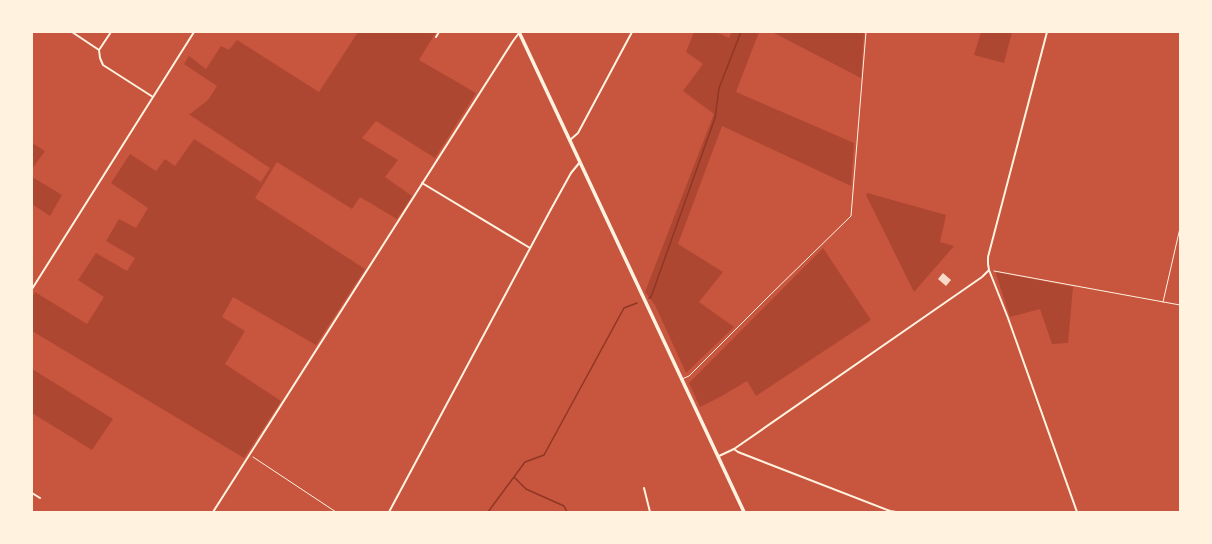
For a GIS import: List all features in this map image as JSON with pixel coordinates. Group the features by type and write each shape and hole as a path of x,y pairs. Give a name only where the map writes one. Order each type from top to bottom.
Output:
{"main road":[{"path":"520,32 744,512"}],"street":[{"path":"72,32 99,50"},
{"path":"111,32 99,50 103,65 153,97"},
{"path":"32,289 194,32"},
{"path":"436,37 439,32"},
{"path":"213,512 520,32"},
{"path":"570,140 578,133 632,32"},
{"path":"1047,32 988,257 988,264 1011,325 1076,512"},
{"path":"389,512 530,248 571,173 580,162"},
{"path":"422,183 530,248"},
{"path":"718,456 734,449 982,277 989,270"},
{"path":"734,449 738,452 896,512"},
{"path":"644,488 650,512"},
{"path":"32,493 40,498"}],"lane":[{"path":"682,380 689,376 851,216 866,32"}],"path":[{"path":"1163,302 1180,228"},
{"path":"989,270 1180,305"},
{"path":"249,455 336,512"}],"shaded area":[{"path":"358,32 436,32 419,60 476,93 435,158 376,121 362,138 398,160 385,177 412,196 397,219 360,197 352,209 277,162 255,198 365,269 316,345 233,297 222,317 245,331 225,364 281,401 244,458 32,331 32,297 35,292 87,324 104,297 78,280 96,253 127,271 135,258 106,241 119,219 136,228 148,208 111,183 130,154 156,171 165,159 175,166 194,139 261,182 270,168 187,113 190,114 208,100 217,86 184,64 189,56 206,69 221,46 229,50 237,40 319,92"},
{"path":"694,32 716,32 729,38 732,32 759,32 736,92 854,143 851,186 722,126 678,244 723,272 699,302 734,327 686,373 655,305 645,292 714,114 683,91 703,64 686,52"},
{"path":"772,32 864,32 861,78"},
{"path":"981,32 1012,32 1004,63 974,55"},
{"path":"32,143 45,151 32,169"},
{"path":"32,177 62,195 50,216 32,204"},
{"path":"867,193 946,215 940,242 954,246 914,292 866,195"},
{"path":"823,248 871,320 756,396 747,381 700,407 689,383"},
{"path":"997,272 1073,287 1068,343 1052,344 1040,309 1010,317 996,274"},
{"path":"32,369 113,419 92,450 32,413"}],"building":[{"path":"943,273 951,280 946,286 938,279"}],"waterway":[{"path":"649,298 651,297 715,118 719,88 741,32"},
{"path":"488,512 525,462 544,455 624,308 637,303"},
{"path":"514,477 526,489 564,506 567,512"}]}
